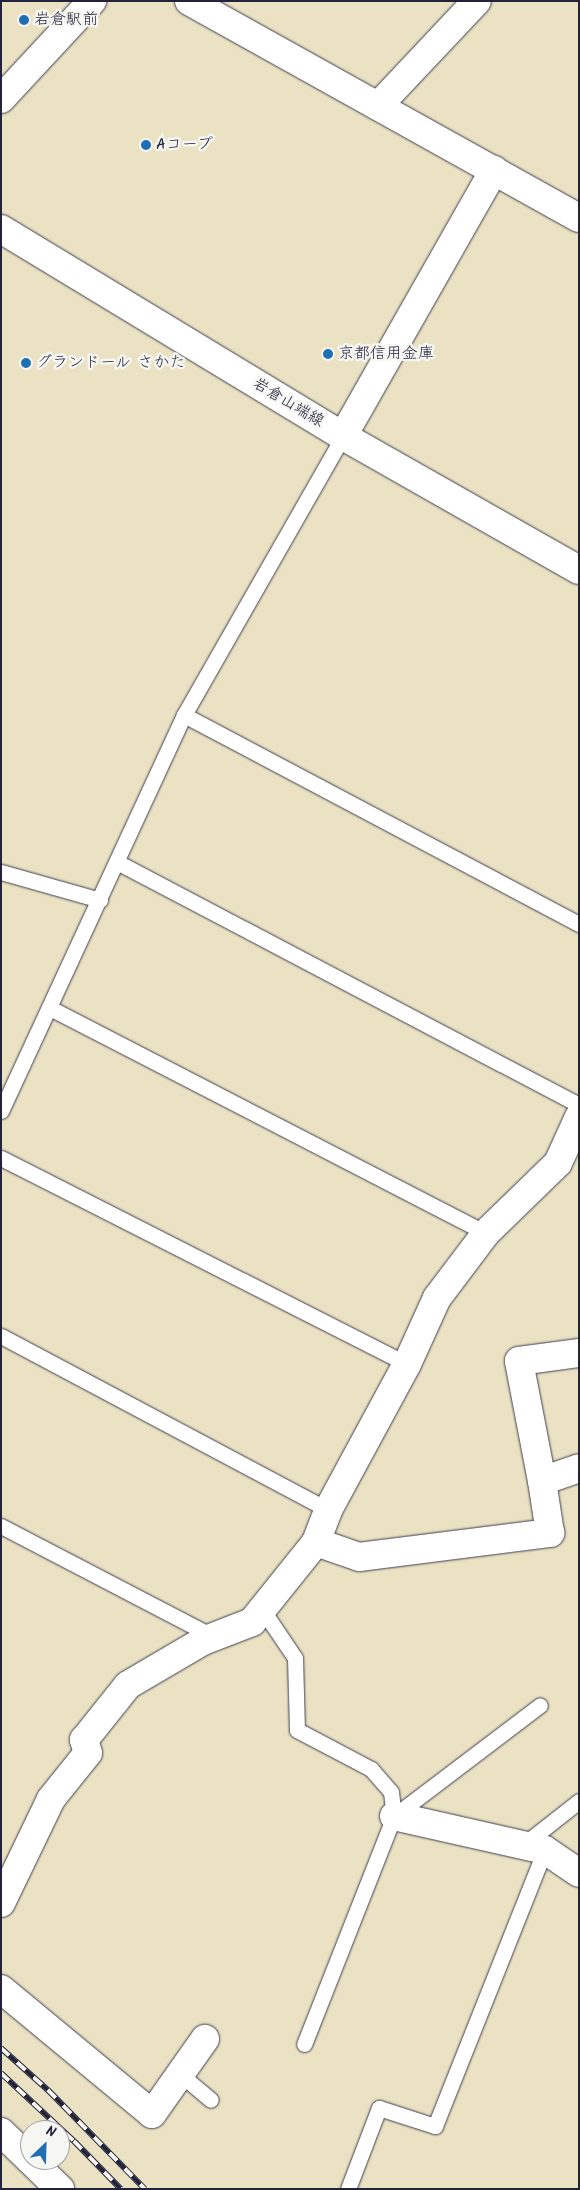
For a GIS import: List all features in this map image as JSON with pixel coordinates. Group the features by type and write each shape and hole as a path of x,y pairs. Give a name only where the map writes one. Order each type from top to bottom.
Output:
{"street":[{"path":"1,99 92,1"},
{"path":"189,1 579,218"},
{"path":"378,106 477,1"},
{"path":"343,436 494,170"},
{"name":"岩倉山端線","path":"1,229 343,436 579,570"},
{"path":"1,1903 51,1799 88,1754 84,1740 128,1685 214,1637 252,1622 316,1542 328,1510 407,1364 437,1298 486,1233 558,1163 579,1117"},
{"path":"316,1542 359,1557 550,1533 542,1481 518,1361 579,1353"},
{"path":"542,1481 579,1468"},
{"path":"394,1816 534,1848 579,1873"},
{"path":"1,1989 152,2114 205,2039"},
{"path":"1,2132 20,2150"},
{"path":"40,2170 60,2189"}],"lane":[{"path":"1,1111 184,715 343,436"},
{"path":"184,715 579,924"},
{"path":"117,862 579,1104"},
{"path":"1,872 100,900"},
{"path":"50,1008 486,1233"},
{"path":"1,1158 407,1364"},
{"path":"1,1336 328,1510"},
{"path":"1,1526 214,1637"},
{"path":"262,1609 295,1658 297,1730 370,1769 391,1792 394,1816 304,2044"},
{"path":"394,1816 540,1705"},
{"path":"348,2189 379,2108 435,2126 534,1848 579,1801"},
{"path":"180,2074 211,2100"}],"railway":[{"path":"1,2048 48,2090 145,2189"},
{"path":"1,2073 74,2141 121,2189"}],"place":[{"name":"岩倉駅前","path":"24,20"},
{"name":"Aコープ","path":"146,145"},
{"name":"京都信用金庫","path":"328,354"},
{"name":"グランドール さかた","path":"26,363"}]}
